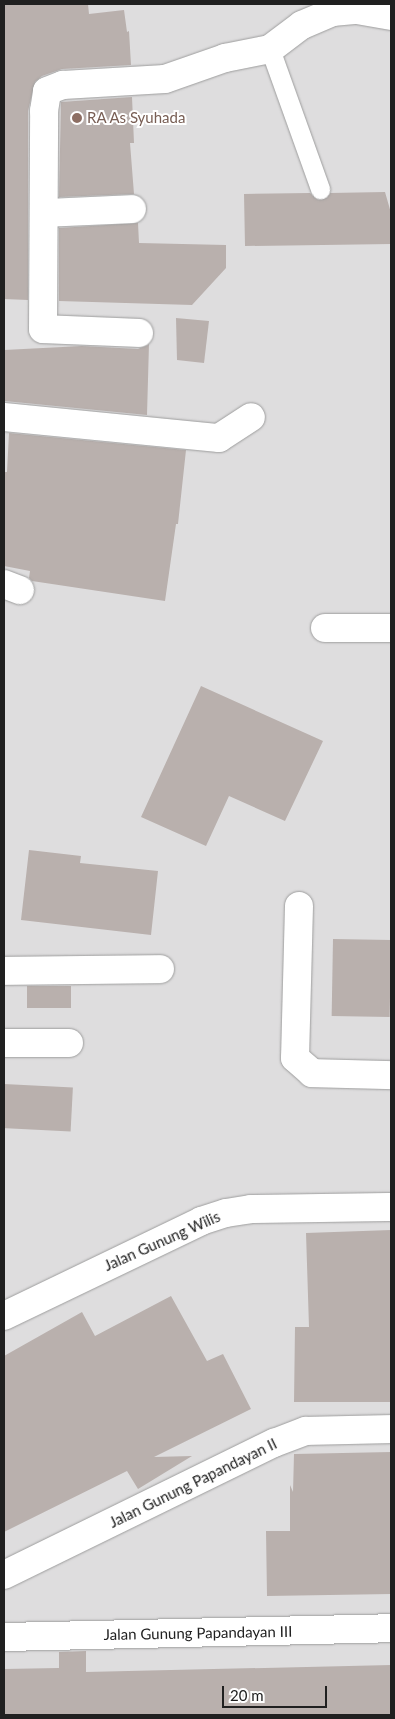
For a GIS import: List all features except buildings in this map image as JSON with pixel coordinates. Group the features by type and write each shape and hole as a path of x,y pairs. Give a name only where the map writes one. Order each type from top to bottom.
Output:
{"street":[{"path":"139,333 43,329 44,111 47,91 63,84 165,79 225,58 270,48 302,25 332,12 357,10 391,16"},
{"path":"45,213 132,209"},
{"path":"4,417 219,438 250,417"},
{"path":"326,628 391,628"},
{"path":"299,906 295,1058 312,1073 391,1075"},
{"path":"4,971 160,969"},
{"path":"4,1043 69,1043"},
{"name":"Jalan Gunung Wilis","path":"4,1316 201,1221 226,1213 250,1208 391,1207"},
{"name":"Jalan Gunung Papandayan II","path":"4,1575 282,1440 306,1431 391,1429"},
{"name":"Jalan Gunung Papandayan III","path":"4,1637 391,1628"}],"lane":[{"path":"270,48 320,189"}],"shaded area":[{"path":"4,4 391,4 391,1715 4,1715"}],"place":[{"name":"RA As Syuhada","path":"77,118"}]}
